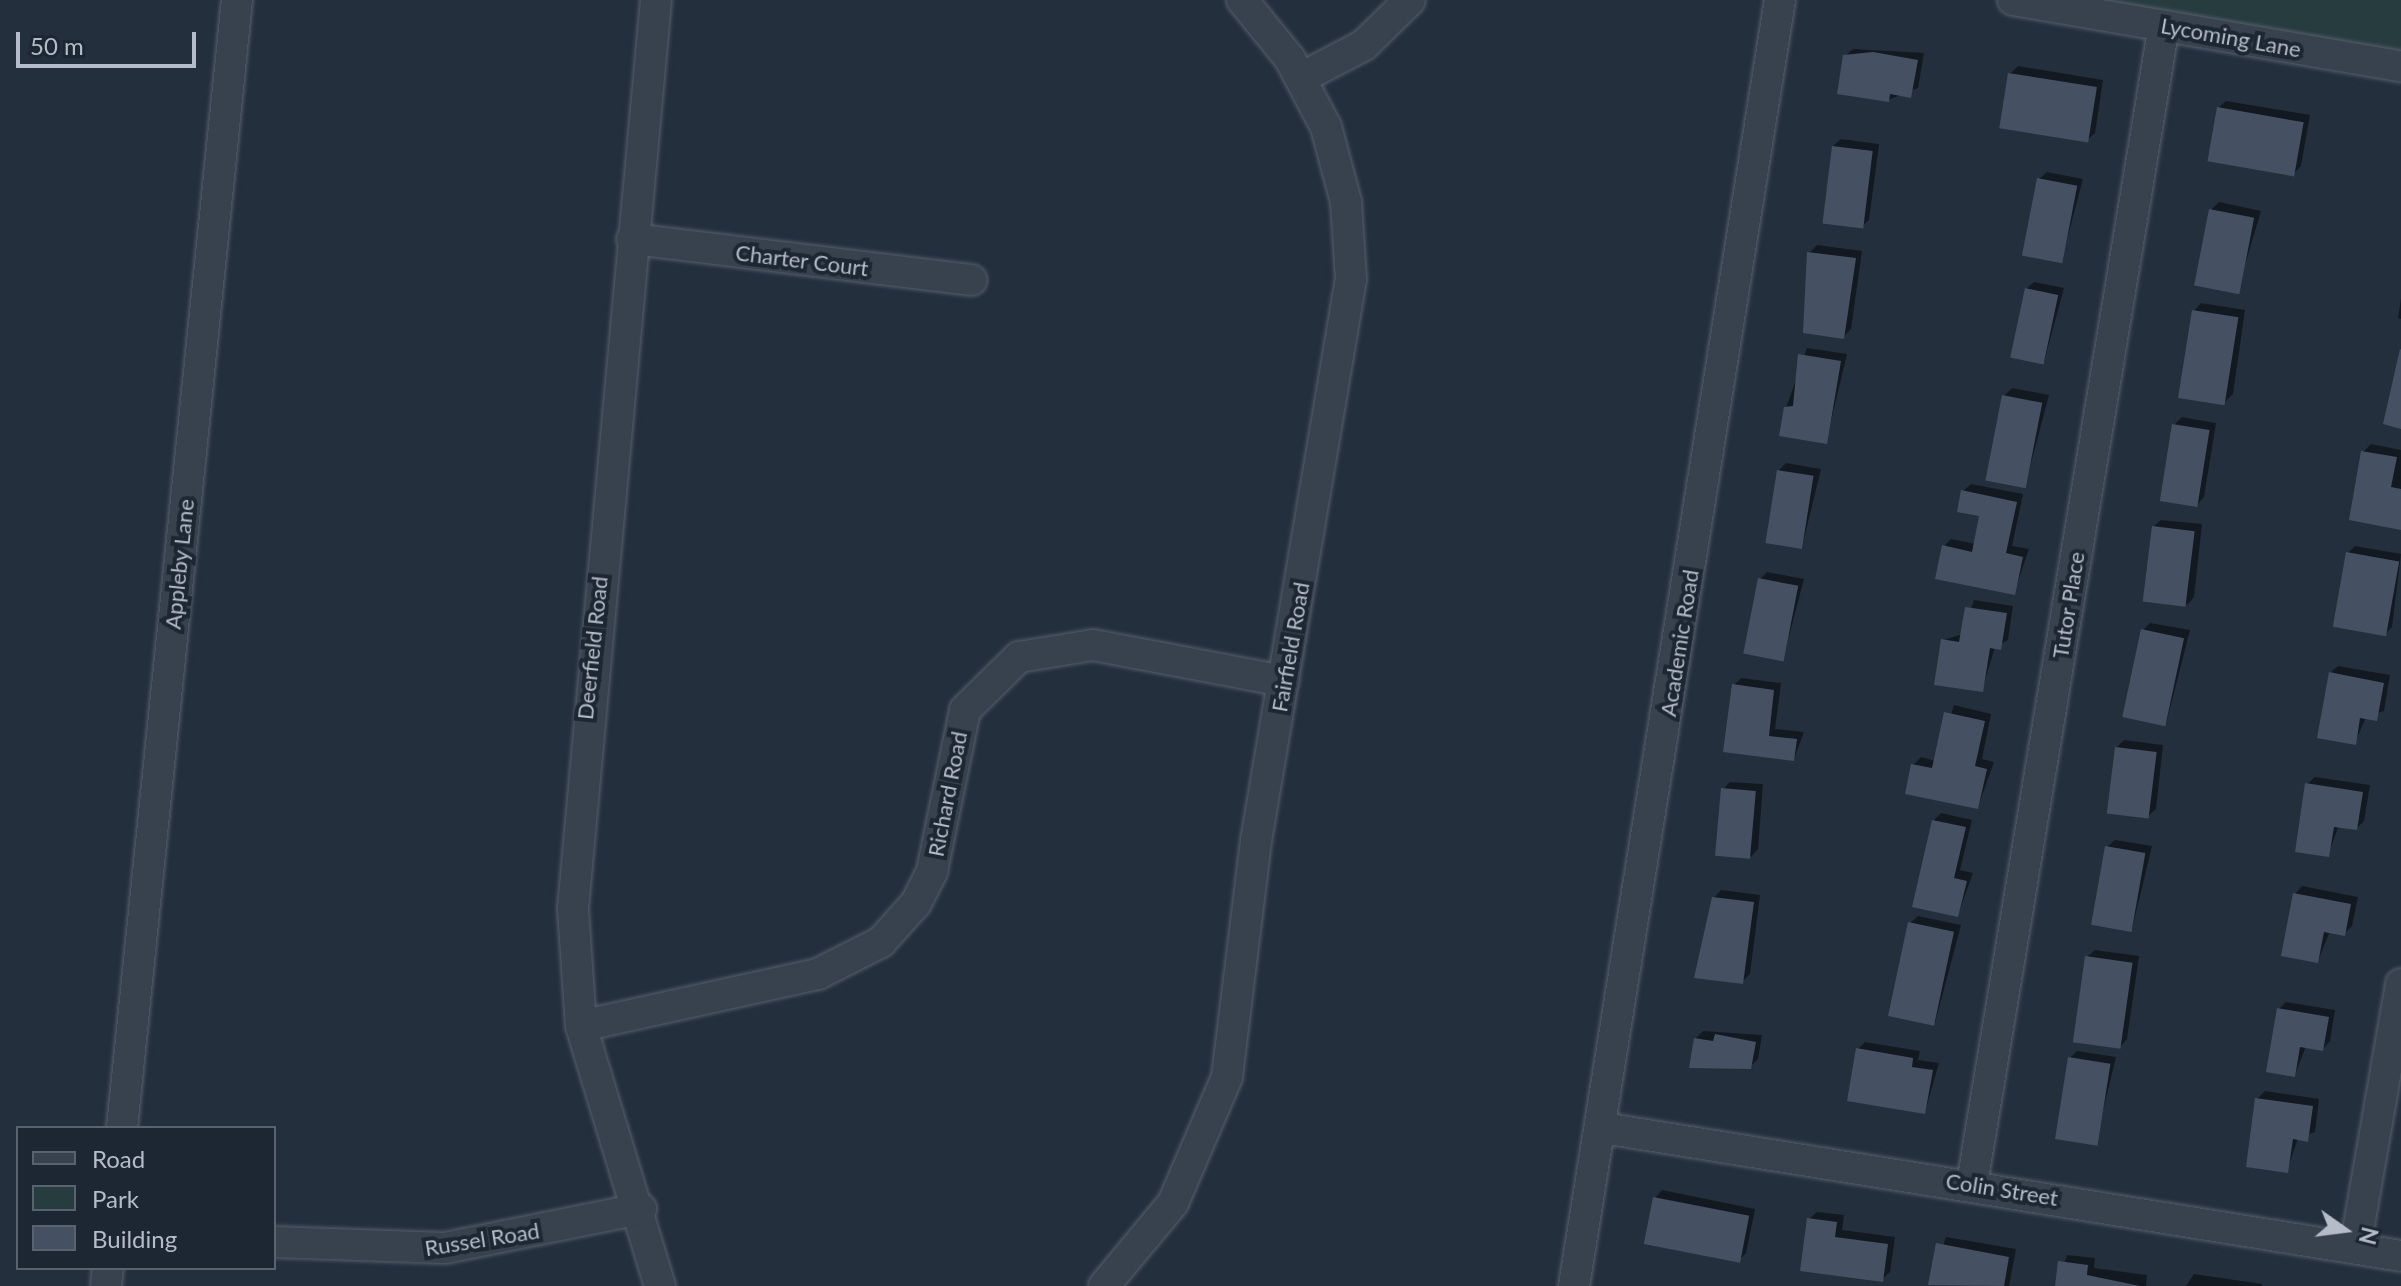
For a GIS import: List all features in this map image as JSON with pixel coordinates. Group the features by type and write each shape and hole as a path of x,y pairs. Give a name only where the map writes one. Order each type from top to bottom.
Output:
{"street":[{"name":"Appleby Lane","path":"122,1126 237,0"},
{"name":"Deerfield Road","path":"656,0 574,838 581,1026 641,1209 660,1286"},
{"name":"Fairfield Road","path":"1104,1286 1173,1203 1227,1077 1284,681 1351,279 1338,164 1301,78 1242,0"},
{"path":"1301,78 1364,45 1410,0"},
{"name":"Academic Road","path":"1574,1286 1603,1128 1780,0"},
{"name":"Lycoming Lane","path":"2013,0 2401,66"},
{"name":"Tutor Place","path":"1972,1184 2164,26"},
{"name":"Charter Court","path":"632,239 972,280"},
{"name":"Richard Road","path":"581,1026 818,974 881,942 916,903 932,871 965,710 1019,657 1093,645 1284,681"},
{"path":"2355,1248 2401,984"},
{"name":"Colin Street","path":"1603,1128 1972,1184 2401,1256"},
{"name":"Russel Road","path":"276,1242 445,1248 641,1209"}],"green space":[{"path":"2013,0 2401,0 2401,67"}],"building":[{"path":"1873,52 1918,60 1911,98 1890,94 1889,102 1837,94 1843,55"},
{"path":"2008,73 2097,87 2088,142 1999,128"},
{"path":"2217,107 2304,122 2294,176 2207,161"},
{"path":"1832,146 1873,151 1863,228 1822,223"},
{"path":"2037,178 2077,186 2062,263 2022,256"},
{"path":"2209,209 2254,218 2239,294 2194,286"},
{"path":"1807,252 1856,258 1844,339 1803,333"},
{"path":"2025,288 2058,295 2043,365 2010,357"},
{"path":"2192,310 2238,317 2224,405 2178,398"},
{"path":"2401,350 2401,429 2383,424"},
{"path":"1798,354 1841,361 1827,444 1779,436 1784,407 1793,406"},
{"path":"2002,395 2042,403 2026,488 1985,480"},
{"path":"2172,424 2210,430 2197,507 2160,501"},
{"path":"2361,451 2397,457 2391,487 2401,489 2401,530 2349,520"},
{"path":"1777,470 1814,476 1802,549 1765,543"},
{"path":"1961,490 2017,502 2006,553 2023,557 2015,595 1935,579 1942,545 1972,552 1979,516 1957,512"},
{"path":"2152,526 2195,531 2185,607 2143,601"},
{"path":"2346,552 2399,561 2386,636 2333,627"},
{"path":"1758,578 1798,586 1784,661 1743,654"},
{"path":"1965,607 2007,613 2001,650 1990,648 1983,692 1934,685 1941,639 1959,642"},
{"path":"2141,629 2184,638 2165,726 2122,717"},
{"path":"2329,672 2384,683 2377,721 2360,718 2356,745 2317,738"},
{"path":"1732,684 1774,690 1769,736 1797,739 1794,761 1723,752"},
{"path":"1944,712 1985,721 1975,766 1987,769 1978,809 1905,794 1911,764 1932,768"},
{"path":"2115,747 2157,752 2149,819 2107,814"},
{"path":"2305,783 2363,792 2357,830 2334,827 2329,857 2295,852"},
{"path":"1721,788 1756,791 1750,859 1715,856"},
{"path":"1932,820 1966,827 1954,878 1967,881 1958,917 1912,907"},
{"path":"2105,846 2145,853 2131,932 2091,925"},
{"path":"2293,893 2351,904 2345,936 2324,932 2318,963 2281,956"},
{"path":"1712,897 1754,902 1743,984 1694,978"},
{"path":"1908,922 1954,932 1934,1026 1888,1016"},
{"path":"2085,956 2133,963 2120,1049 2073,1042"},
{"path":"2277,1008 2329,1017 2323,1051 2300,1047 2295,1077 2266,1072"},
{"path":"1715,1034 1756,1042 1751,1069 1689,1068 1694,1038 1713,1041"},
{"path":"1856,1048 1913,1058 1912,1067 1933,1070 1925,1114 1847,1101"},
{"path":"2068,1057 2110,1064 2097,1146 2055,1139"},
{"path":"2255,1098 2313,1106 2308,1142 2293,1139 2288,1173 2246,1167"},
{"path":"1653,1197 1749,1216 1740,1263 1644,1244"},
{"path":"1807,1218 1837,1222 1835,1237 1888,1244 1883,1282 1800,1271"},
{"path":"1936,1243 2009,1257 2004,1286 1928,1285"},
{"path":"2058,1261 2088,1265 2087,1275 2140,1286 2055,1286"}]}
